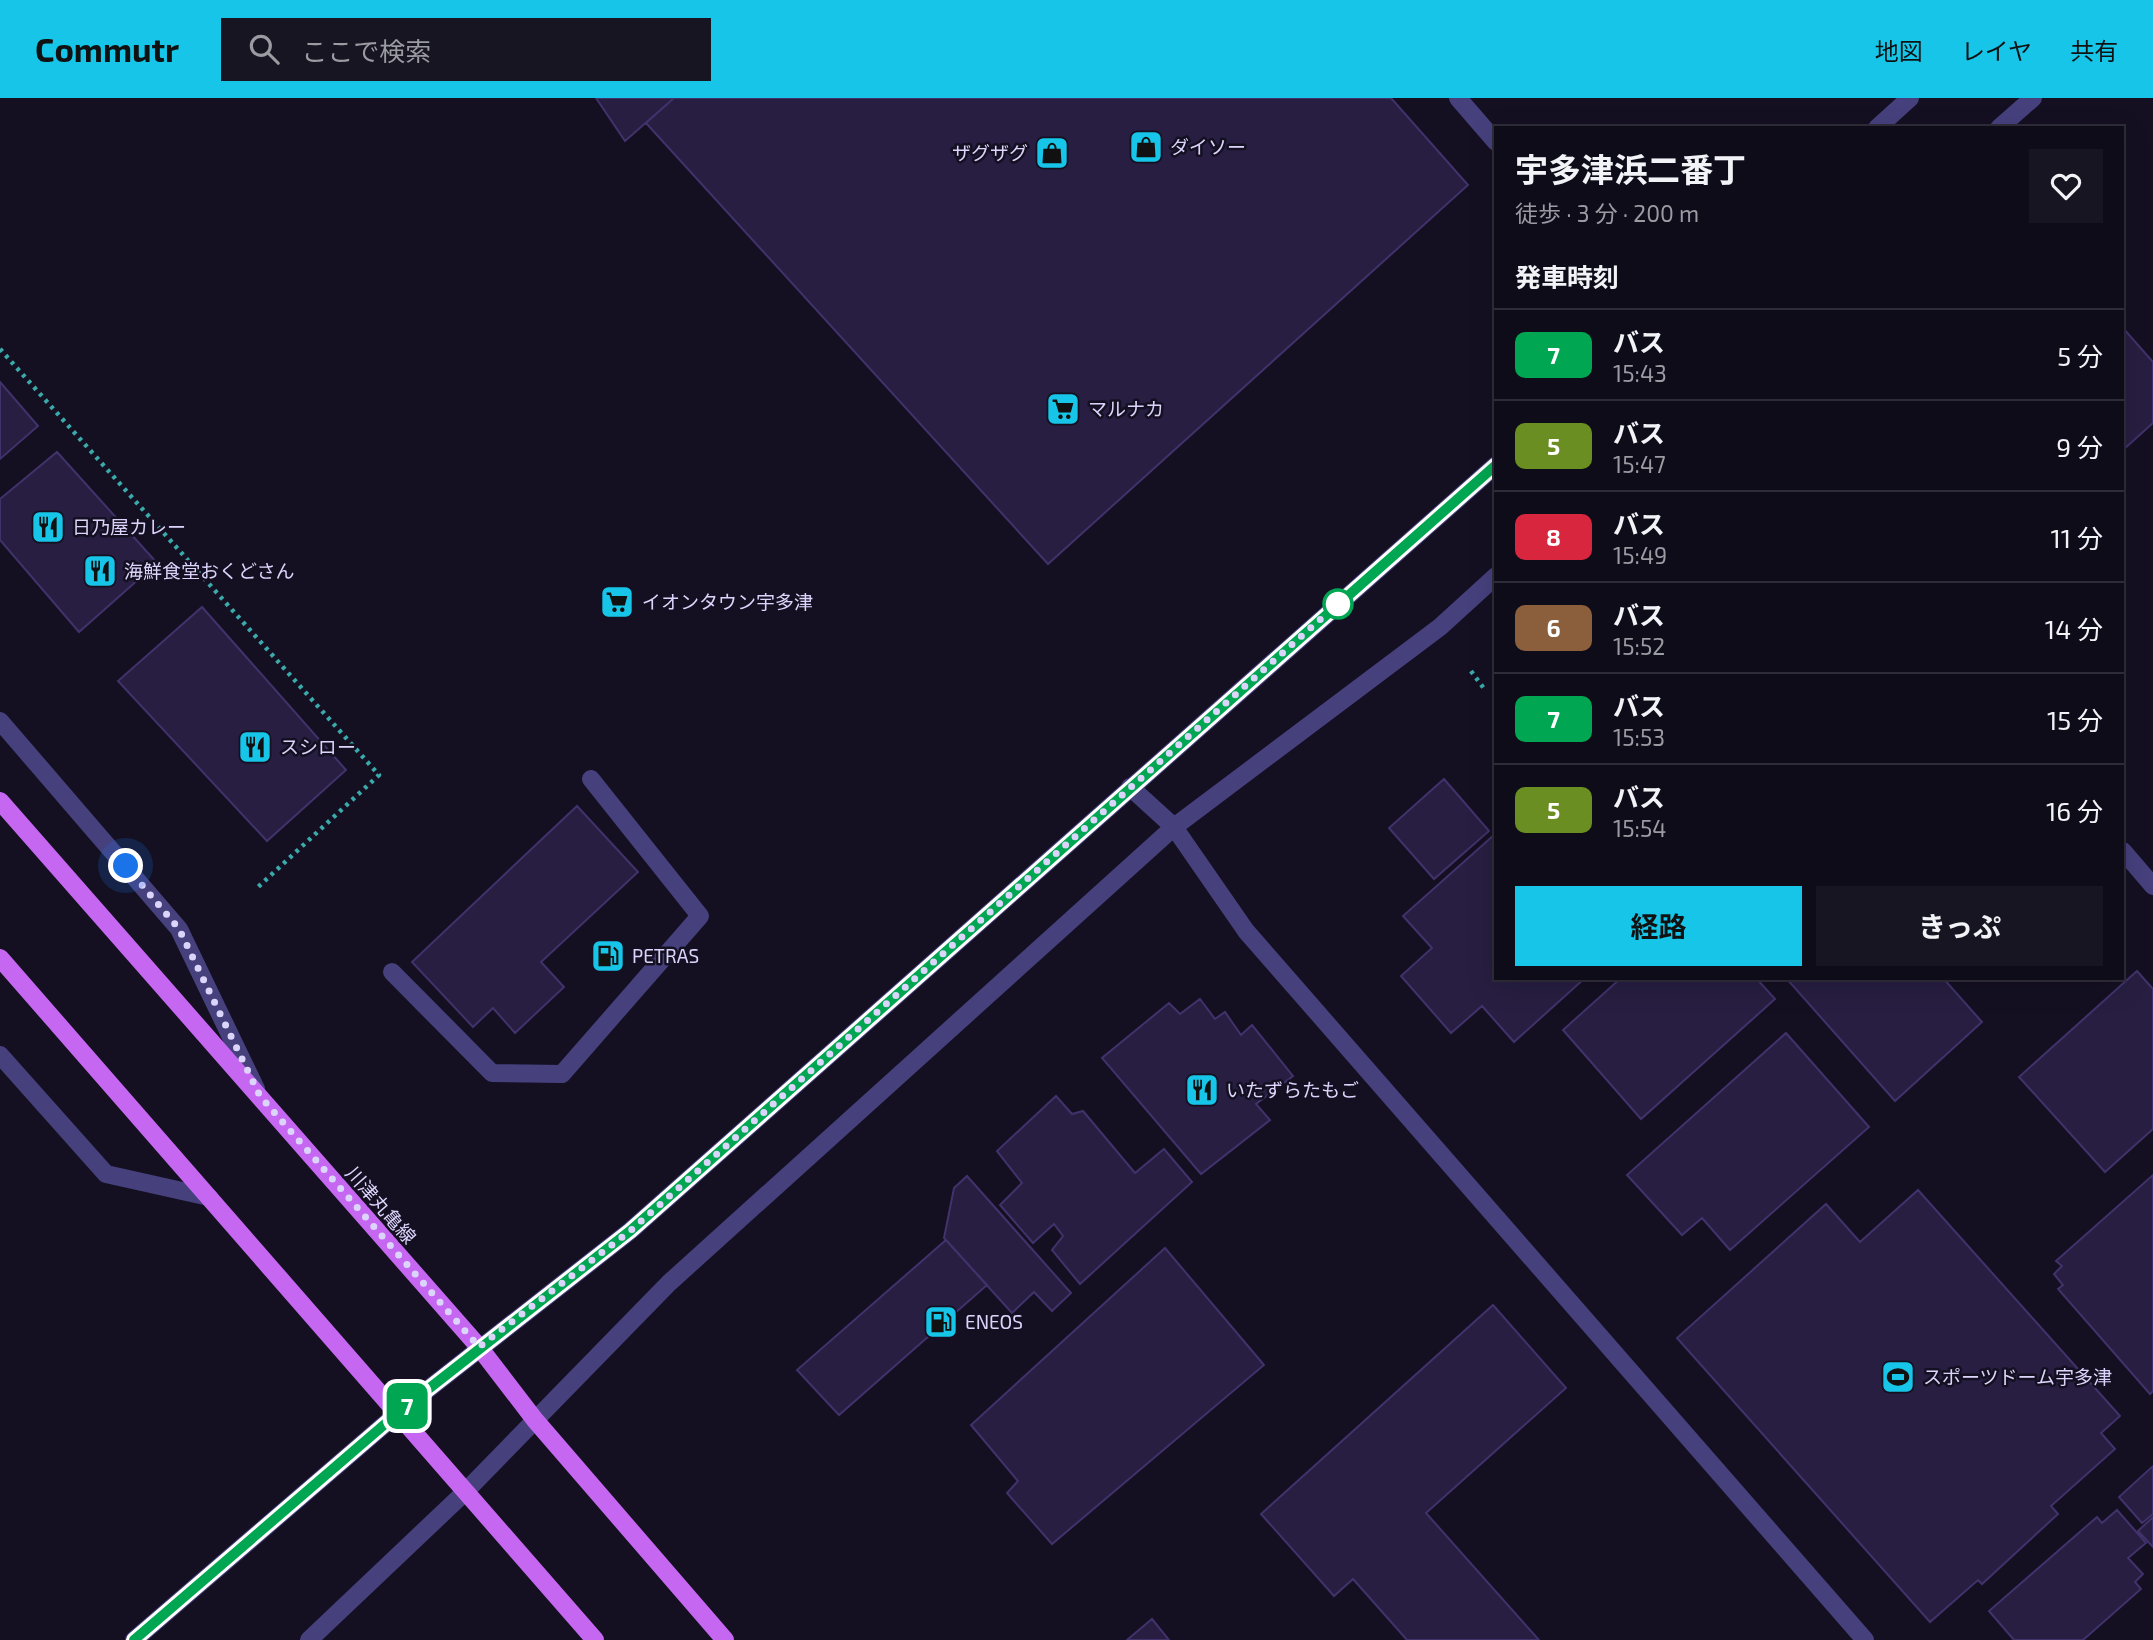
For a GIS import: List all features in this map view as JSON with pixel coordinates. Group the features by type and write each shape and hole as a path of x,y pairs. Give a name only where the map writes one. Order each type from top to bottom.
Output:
{"main road":[{"name":"川津丸亀線","path":"0,801 479,1347 535,1420 725,1640"},
{"path":"0,957 595,1640"}],"street":[{"path":"1458,98 1494,140"},
{"path":"1879,126 1910,98"},
{"path":"2001,126 2033,98"},
{"path":"134,1640 399,1412 630,1231 1494,467"},
{"path":"309,1640 465,1492 669,1283 1174,827 1440,627 1494,578"},
{"path":"0,722 179,929 260,1096"},
{"path":"392,972 492,1073 562,1074 700,916 591,779"},
{"path":"1130,787 1174,827 1246,931 1865,1640"},
{"path":"2124,852 2153,886"},
{"path":"0,1055 106,1174 209,1197"}],"path":[{"path":"0,349 379,775 257,888"},
{"path":"1471,671 1485,690"}],"building":[{"path":"596,98 674,98 625,141"},
{"path":"674,98 1391,98 1468,185 1048,564 646,123"},
{"path":"2124,329 2153,362 2153,423 2124,449"},
{"path":"0,382 38,426 0,459"},
{"path":"57,452 157,563 79,632 0,540 0,499"},
{"path":"202,607 346,770 267,841 118,681"},
{"path":"1444,779 1489,831 1434,879 1389,828"},
{"path":"577,806 638,872 541,962 564,987 515,1033 493,1008 473,1027 412,962"},
{"path":"1494,835 1494,980 1583,980 1514,1042 1482,1006 1451,1033 1401,976 1432,948 1403,916"},
{"path":"2137,971 2153,989 2153,1129 2105,1172 2019,1077"},
{"path":"1619,980 1758,980 1775,999 1641,1119 1563,1030"},
{"path":"1788,980 1945,980 1982,1022 1895,1101"},
{"name":"いたずらたもご","path":"1200,999 1215,1019 1225,1012 1241,1035 1252,1025 1293,1076 1256,1104 1270,1120 1201,1174 1102,1058 1169,1003 1180,1014"},
{"path":"1786,1033 1869,1127 1730,1250 1702,1218 1682,1235 1627,1175"},
{"path":"1056,1096 1072,1114 1083,1111 1135,1173 1164,1149 1192,1182 1080,1284 1052,1250 1063,1236 1054,1224 1033,1243 1000,1205 1022,1183 997,1151"},
{"path":"2153,1175 2153,1391 2150,1394 2058,1289 2063,1285 2054,1274 2062,1266 2056,1261"},
{"path":"967,1176 1071,1293 1052,1311 1034,1292 1012,1313 944,1238 954,1188"},
{"name":"スポーツドーム宇多津","path":"1918,1190 2120,1416 2101,1433 2115,1449 2051,1506 2058,1514 1982,1584 1978,1580 1930,1622 1677,1338 1826,1204 1860,1242"},
{"path":"946,1240 987,1285 839,1415 797,1370"},
{"path":"1165,1248 1264,1365 1052,1544 1007,1493 1018,1481 971,1425"},
{"path":"1493,1305 1566,1388 1426,1513 1539,1640 1407,1640 1353,1579 1334,1596 1261,1514"},
{"path":"2153,1466 2153,1514 2142,1523 2119,1497"},
{"path":"2117,1510 2146,1543 2128,1558 2143,1574 2135,1582 2141,1589 2083,1640 2014,1640 1989,1611 2097,1517 2102,1523"},
{"path":"2153,1517 2153,1547 2138,1531"},
{"path":"1152,1619 1169,1640 1127,1640"}],"bus line":[{"name":"7","path":"134,1640 399,1412 630,1231 1494,467"}],"place":[{"name":"ダイソー","path":"1146,147"},
{"name":"ザグザグ","path":"1052,153"},
{"name":"マルナカ","path":"1063,409"},
{"name":"日乃屋カレー","path":"48,527"},
{"name":"海鮮食堂おくどさん","path":"100,571"},
{"name":"イオンタウン宇多津","path":"617,602"},
{"name":"スシロー","path":"255,747"},
{"name":"PETRAS","path":"608,956"},
{"name":"いたずらたもご","path":"1202,1090"},
{"name":"ENEOS","path":"941,1322"},
{"name":"スポーツドーム宇多津","path":"1898,1377"}],"route":[{"path":"126,866 179,929 260,1096 479,1347 630,1231 1340,602 1338,604"}]}
